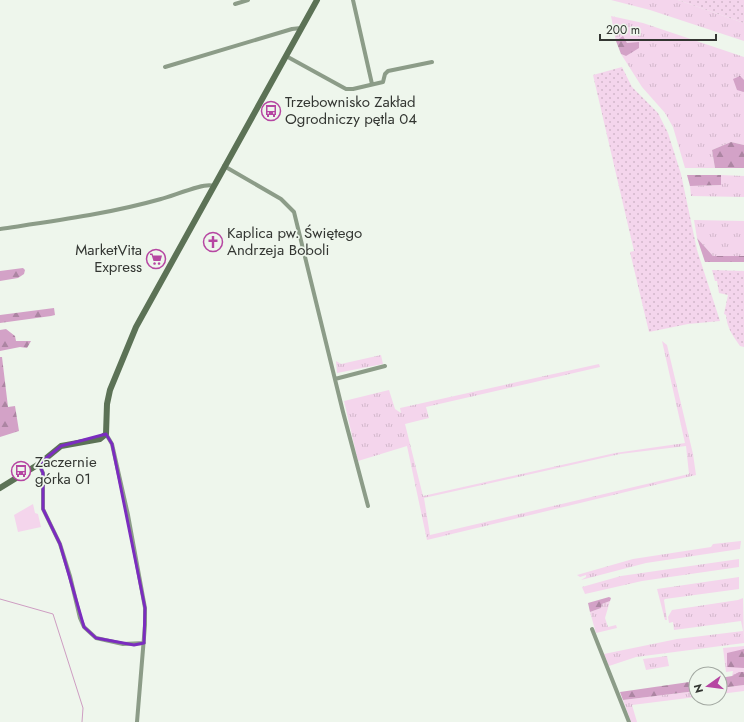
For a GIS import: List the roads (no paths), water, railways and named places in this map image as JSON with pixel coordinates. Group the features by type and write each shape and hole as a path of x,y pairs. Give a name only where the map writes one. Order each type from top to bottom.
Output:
{"street":[{"path":"235,4 248,0"},
{"path":"137,722 144,643 145,608 112,444 106,434 107,404 110,390 125,352 151,298 317,0"},
{"path":"353,0 372,84"},
{"path":"165,67 292,29 301,28"},
{"path":"286,56 346,89 353,89 383,82 385,74 388,71 432,62"},
{"path":"224,166 281,199 294,212 368,506"},
{"path":"0,229 83,217 160,200 205,185 213,186"},
{"path":"335,379 385,366"},
{"path":"0,488 39,464 61,446 100,439 106,434"},
{"path":"39,464 43,473 43,509 60,544 70,576 80,618 84,627 96,638 123,644 144,643"},
{"path":"592,629 629,722"}],"waterway":[{"path":"0,599 53,614 83,708 82,722"}],"place":[{"name":"Trzebownisko Zakład Ogrodniczy pętla 04","path":"271,111"},
{"name":"Kaplica pw. Świętego Andrzeja Boboli","path":"213,242"},
{"name":"MarketVita Express","path":"156,259"},
{"name":"Zaczernie górka 01","path":"21,471"}]}
